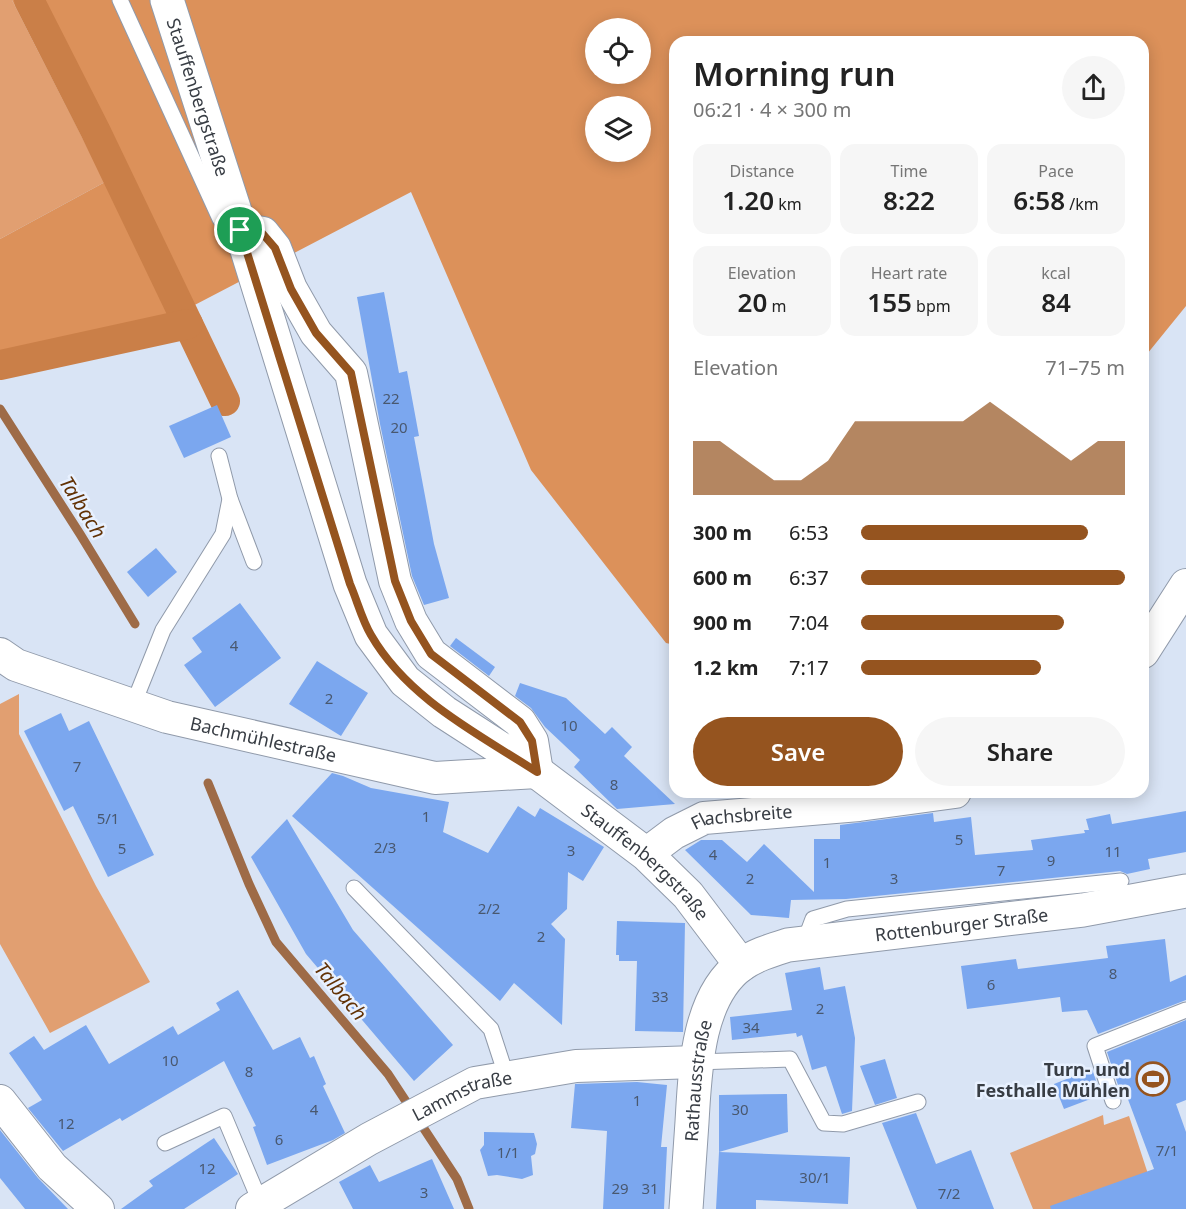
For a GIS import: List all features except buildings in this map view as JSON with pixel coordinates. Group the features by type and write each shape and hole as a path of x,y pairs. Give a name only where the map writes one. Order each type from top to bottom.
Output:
{"street":[{"name":"Stauffenbergstraße","path":"167,0 350,584 371,635 405,681 444,712 537,772 646,854 688,895 741,965"},
{"path":"240,230 262,233 275,248 291,289 316,333 351,373 395,581 411,621 431,654 520,722 532,741 537,772"},
{"path":"1149,643 1186,585"},
{"name":"Bachmühlestraße","path":"0,654 16,665 167,717 435,778 537,772"},
{"name":"Flachsbreite","path":"646,854 674,833 704,818 859,805 911,798"},
{"name":"Rottenburger Straße","path":"741,965 763,953 788,945 1083,910 1186,891"},
{"name":"Rathausstraße","path":"686,1209 696,1062 705,1020 721,987 741,965"},
{"name":"Lammstraße","path":"257,1206 394,1126 475,1083 576,1066 696,1062"},
{"path":"0,1101 51,1167 98,1209"}],"lane":[{"path":"120,0 220,219 240,230"},
{"path":"219,456 230,499 254,562"},
{"path":"133,705 163,630 223,534 230,499"},
{"path":"804,943 813,919 847,909 1121,880"},
{"path":"354,888 491,1029 507,1078"},
{"path":"1113,1101 1095,1046 1186,1010"},
{"path":"696,1062 790,1059 824,1123 843,1124 918,1102"},
{"path":"165,1143 224,1116 257,1206"}],"shaded area":[{"path":"0,0 12,0 105,182 0,239"},
{"path":"12,0 1186,0 1186,306 1149,352 1149,36 669,36 669,644 666,643 531,470 411,192 164,321 0,368 0,239 105,182"},
{"path":"19,694 19,734 96,886 150,982 50,1033 0,944 0,704"},
{"path":"1103,1115 1104,1125 1129,1116 1148,1174 1079,1196 1073,1200 1076,1209 1033,1209 1010,1153"}],"waterway":[{"path":"29,0 95,130 225,401"},
{"path":"0,365 188,324"},
{"name":"Talbach","path":"0,409 135,624"},
{"name":"Talbach","path":"208,783 249,884 276,942 388,1074 457,1179 469,1209"}],"place":[{"name":"Turn- und Festhalle Mühlen","path":"1153,1079"}],"route":[{"path":"240,230 262,233 275,248 291,289 316,333 351,373 395,581 411,621 431,654 520,722 532,741 537,772 444,712 405,681 371,635 350,584 240,230"}]}
